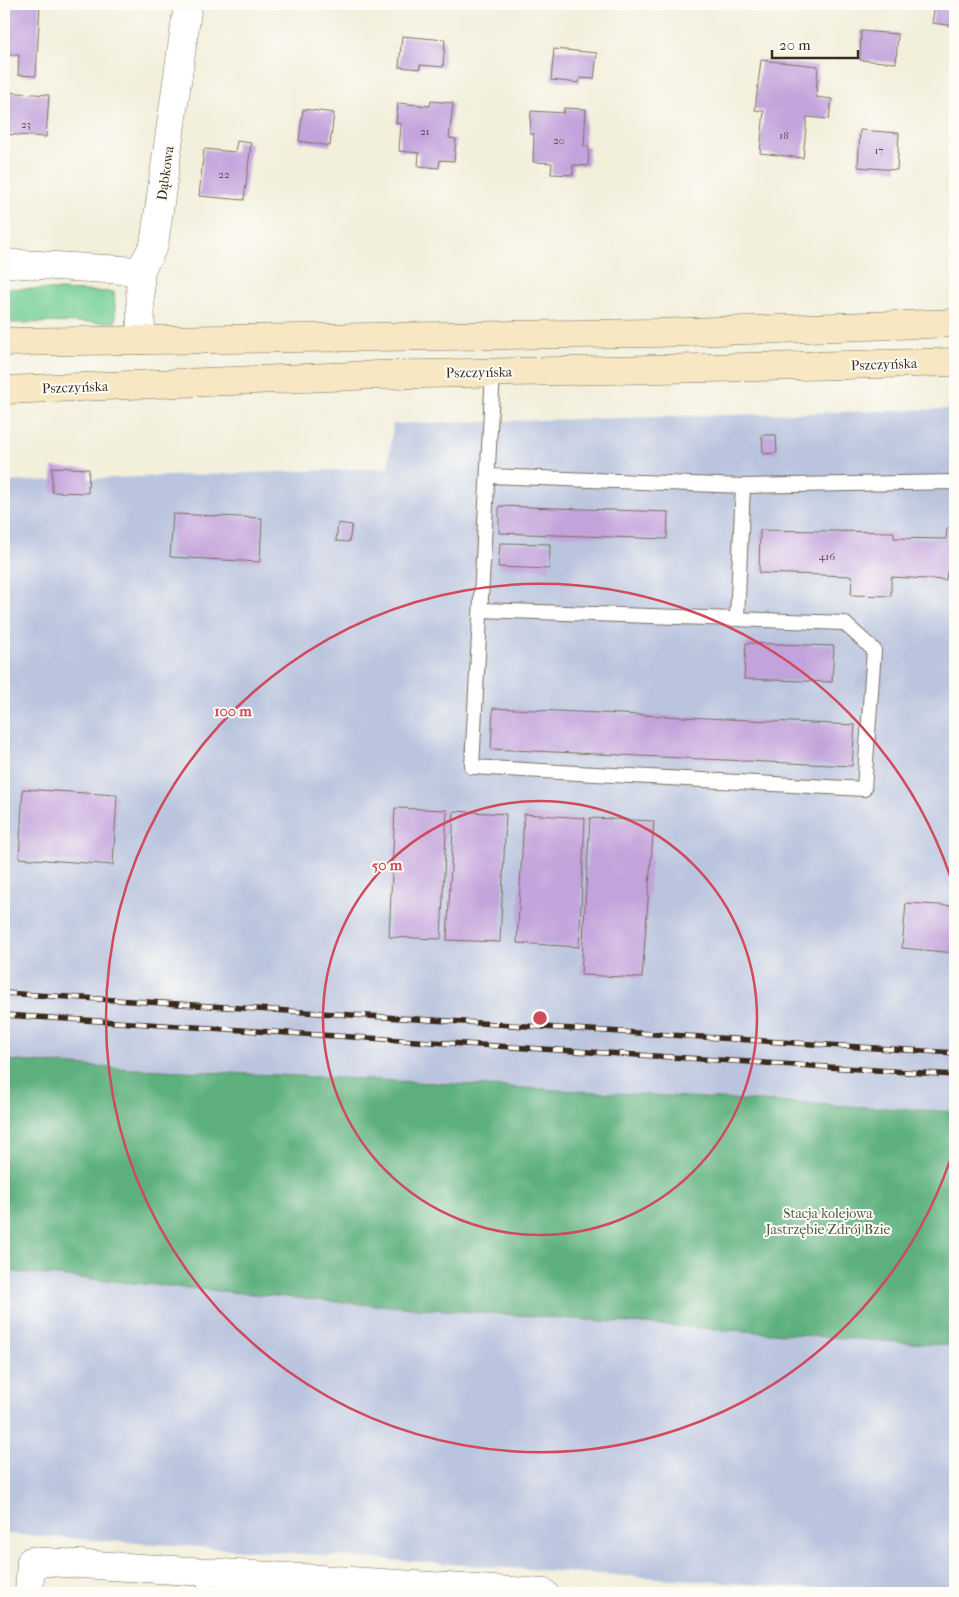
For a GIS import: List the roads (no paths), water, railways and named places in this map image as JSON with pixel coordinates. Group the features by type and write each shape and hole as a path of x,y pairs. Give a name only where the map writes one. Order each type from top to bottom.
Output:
{"main road":[{"path":"4,342 655,334 955,323"},
{"name":"Pszczyńska","path":"4,390 378,374 955,362"}],"street":[{"name":"Dąbkowa","path":"141,340 140,271 154,245 188,4"},
{"path":"4,263 140,271"},
{"path":"30,1593 32,1561 207,1583 544,1593"}],"lane":[{"path":"481,610 844,623 874,650 864,789 472,768 493,372"},
{"path":"488,476 743,486 955,482"},
{"path":"736,619 743,486"}],"railway":[{"path":"4,993 955,1053"},
{"path":"4,1015 955,1075"}],"park label":[{"name":"Stacja kolejowa Jastrzębie Zdrój Bzie","path":"828,1222"}]}
